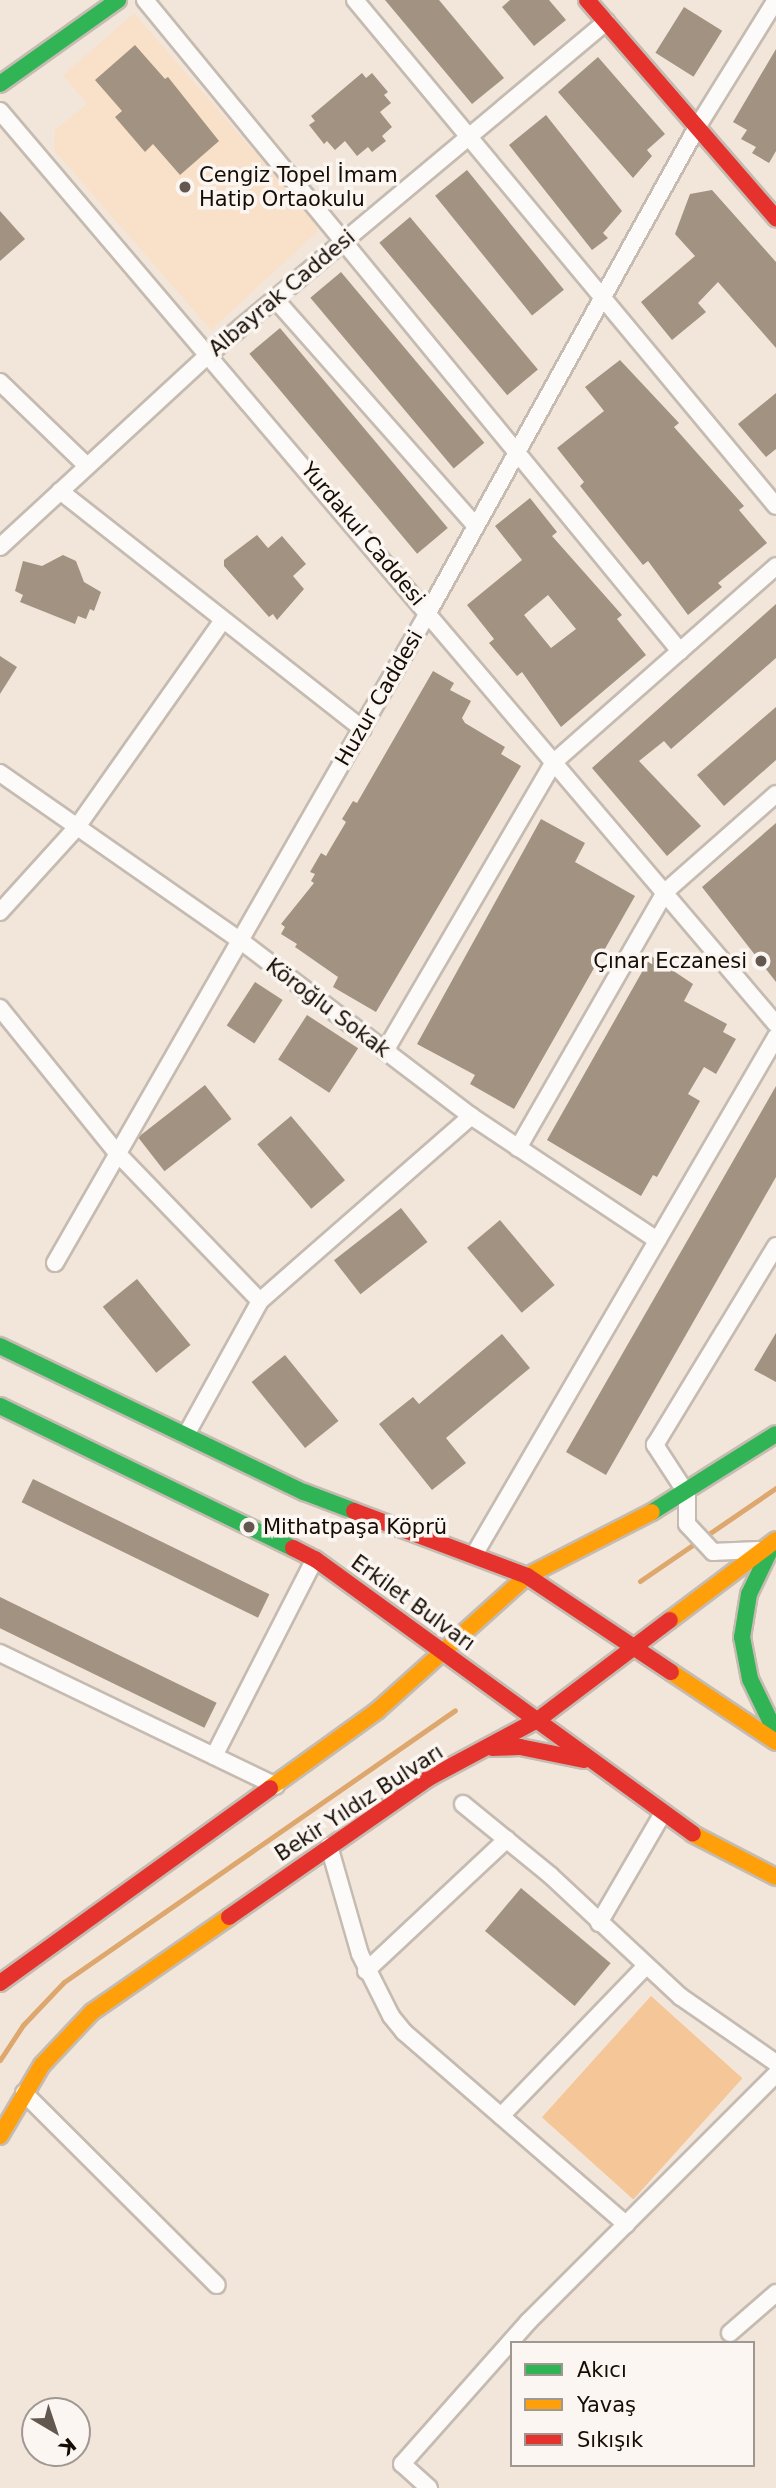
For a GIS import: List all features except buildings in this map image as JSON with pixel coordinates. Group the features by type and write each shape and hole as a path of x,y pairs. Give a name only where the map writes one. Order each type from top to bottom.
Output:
{"main road":[{"path":"0,84 118,0"},
{"path":"587,0 696,129 776,218"},
{"path":"0,1346 304,1492 527,1576 634,1644 697,1692 776,1742"},
{"name":"Erkilet Bulvarı","path":"0,1406 315,1559 539,1719 688,1831 776,1877"},
{"path":"0,1985 378,1710 527,1576 687,1494 776,1434"},
{"path":"776,1540 749,1594 742,1637 750,1679 776,1733"},
{"name":"Bekir Yıldız Bulvarı","path":"0,2136 24,2093 58,2047 92,2012 429,1778 539,1719 634,1644 776,1540"},
{"path":"485,1748 547,1750 599,1765"}],"street":[{"path":"145,0 680,651"},
{"path":"355,0 604,295 776,506"},
{"name":"Huzur Caddesi","path":"55,1263 429,611 696,129 776,0"},
{"name":"Albayrak Caddesi","path":"0,547 209,354 606,22"},
{"name":"Yurdakul Caddesi","path":"0,111 429,611 776,1024"},
{"path":"275,299 476,526"},
{"path":"0,382 87,466"},
{"path":"60,491 362,729"},
{"path":"385,1051 554,762 776,566"},
{"path":"0,912 77,827 223,620"},
{"name":"Köroğlu Sokak","path":"0,773 240,941 471,1116 657,1240"},
{"path":"518,1147 665,892 776,794"},
{"path":"0,1008 118,1154 260,1301"},
{"path":"474,1555 776,1037"},
{"path":"186,1435 260,1301 471,1116"},
{"path":"759,1550 713,1552 687,1524 687,1494 655,1445 776,1246"},
{"path":"214,1756 315,1559"},
{"path":"0,1653 276,1786"},
{"path":"463,1804 507,1839 645,1967 776,2063"},
{"path":"599,1923 663,1813"},
{"path":"366,1971 507,1839"},
{"path":"329,1846 366,1971 404,2032 626,2224"},
{"path":"501,2116 645,1967"},
{"path":"511,2341 776,2074"},
{"path":"24,2093 217,2285"},
{"path":"730,2333 776,2294"},
{"path":"429,2488 402,2464 510,2342"}],"shaded area":[{"name":"Cengiz Topel İmam Hatip Ortaokulu","path":"134,13 317,224 317,232 211,330 54,150 55,130 87,104 63,75"},
{"path":"651,1996 742,2078 633,2199 542,2117"}],"waterway":[{"path":"640,1581 776,1488"},
{"path":"0,2060 23,2025 64,1982 455,1710"}],"traffic: fast":[{"path":"0,84 118,0"},
{"path":"0,1346 304,1492 354,1511"},
{"path":"0,1406 293,1548"},
{"path":"652,1512 776,1434"},
{"path":"773,1544 749,1594 742,1637 750,1679 776,1733"}],"traffic: slow":[{"path":"270,1788 378,1710 527,1576 652,1512"},
{"path":"670,1620 776,1540"},
{"path":"671,1672 776,1742"},
{"path":"693,1834 776,1877"},
{"path":"0,2136 42,2065 92,2012 229,1917"}],"traffic: jam":[{"path":"587,0 776,218"},
{"path":"354,1511 527,1576 671,1672"},
{"path":"293,1548 315,1559 693,1834"},
{"path":"229,1917 429,1778 539,1719 670,1620"},
{"path":"492,1748 520,1747 584,1760"},
{"path":"0,1983 270,1788"}],"place":[{"name":"Cengiz Topel İmam Hatip Ortaokulu","path":"185,187"},
{"name":"Çınar Eczanesi","path":"761,961"},
{"name":"Mithatpaşa Köprü","path":"249,1527"}]}
